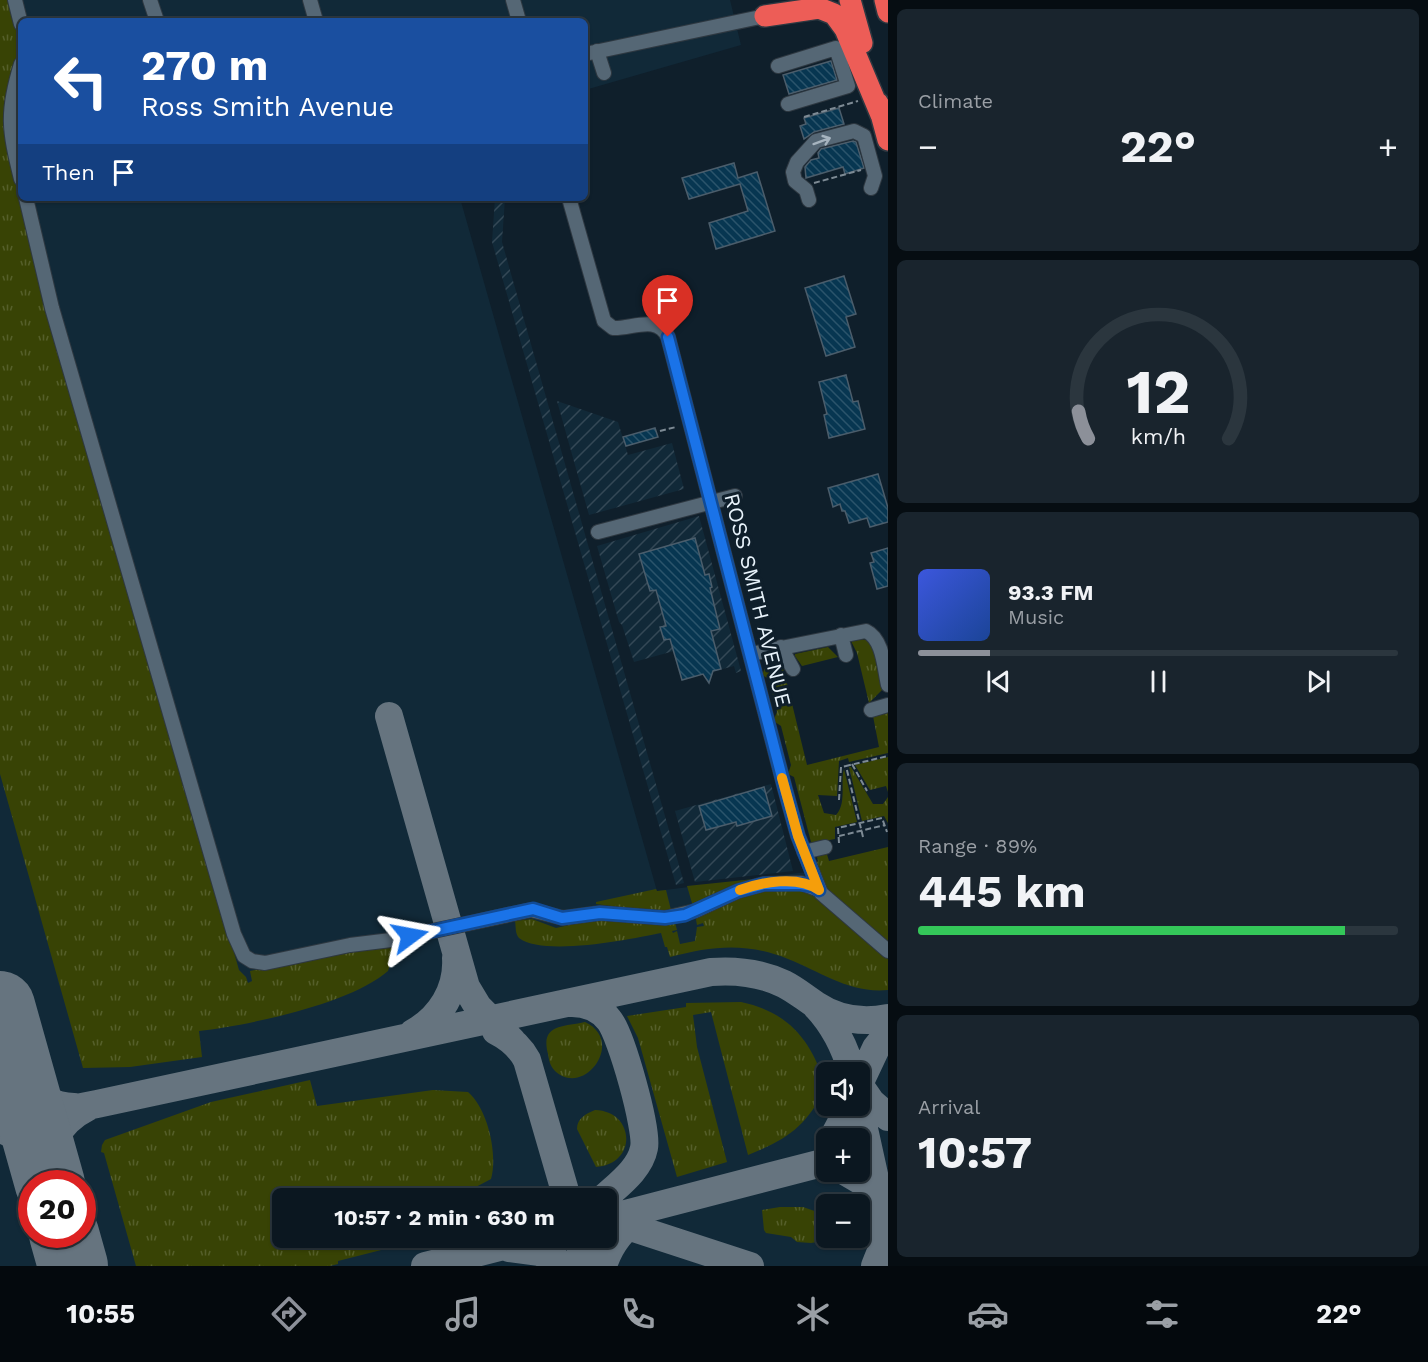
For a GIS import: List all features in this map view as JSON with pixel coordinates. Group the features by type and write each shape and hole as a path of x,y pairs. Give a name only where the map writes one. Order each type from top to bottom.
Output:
{"highway":[{"path":"765,16 791,6 797,0"},
{"path":"850,0 888,140"},
{"path":"885,0 888,12"},
{"path":"765,16 819,8 834,14 845,29 881,115"}],"lane":[{"path":"15,0 20,18"},
{"path":"150,0 156,18"},
{"path":"310,0 315,18"},
{"path":"513,0 518,18"},
{"path":"604,73 591,52 765,16"},
{"path":"778,66 836,48 848,86 788,104"},
{"path":"18,74 9,116 18,165"},
{"path":"809,191 795,182 793,172 797,162 816,141 854,131 864,136 876,176 871,188"},
{"path":"27,201 55,319 234,934 244,956 255,962 271,963 533,909 562,918 600,913 665,918 685,915 738,891 764,884 813,886 888,951"},
{"name":"ROSS SMITH AVENUE","path":"570,201 604,321 613,328 656,325 665,330 668,337 785,789 804,852 819,890"},
{"path":"598,532 735,496"},
{"path":"751,654 866,631 874,635 885,660 888,685"},
{"path":"841,635 846,655"},
{"path":"781,647 793,669"},
{"path":"871,710 888,705"},
{"path":"804,852 825,847"}],"path":[{"path":"804,117 861,100"},
{"path":"809,191 866,168"},
{"path":"660,431 676,427"},
{"path":"839,800 841,767 888,756"},
{"path":"852,764 867,791"},
{"path":"846,766 863,837"},
{"path":"839,843 838,828 882,818 887,831"},
{"path":"838,836 885,825"}],"shaded area":[{"path":"0,0 730,0 741,45 588,89 588,18 18,18 18,201 461,201 657,891 822,870 888,925 888,1266 0,1266"},
{"path":"495,201 505,201 502,242 684,883 676,885 492,242"},
{"path":"557,401 618,422 628,455 672,443 684,489 589,515"},
{"path":"699,516 741,671 736,673 734,666 682,680 674,651 634,662 619,622 597,546"},
{"path":"771,784 793,871 695,882 675,811"}],"green space":[{"path":"0,0 10,0 18,38 16,60 7,91 4,121 18,190 18,201 21,201 239,970 248,983 252,981 250,971 366,948 395,947 388,971 371,983 325,1003 245,1024 199,1031 202,1057 130,1067 83,1068 0,774"},
{"path":"867,640 874,647 884,688 869,703 857,653 851,641"},
{"path":"828,647 838,657 802,666 795,656 795,654"},
{"path":"777,658 784,671 807,765 879,747 873,716 888,713 888,753 849,762 848,758 839,761 837,796 818,795 824,813 836,815 841,805 844,769 857,822 835,827 835,839 811,842 794,777 788,774 791,765 781,726 774,719 777,712 769,679 762,675 767,663"},
{"path":"888,757 888,792 886,786 870,790 855,765"},
{"path":"849,767 873,804 883,804 888,797 888,823 884,816 862,821"},
{"path":"888,847 888,947 828,894 814,867 818,861 816,854 826,851 829,861"},
{"path":"783,876 779,880 694,910 687,886"},
{"path":"786,885 811,893 888,955 888,990 861,989 836,981 788,959 758,950 715,948 670,957 661,933 588,945 548,946 519,938 516,932 515,921 532,919 556,928 606,917 674,919 677,930 672,931 673,933 677,931 680,944 695,941 697,927 704,926 703,923 697,925 695,914 726,899"},
{"path":"656,889 657,891 666,890 672,914 596,904 596,902"},
{"path":"741,1002 773,1013 786,1022 797,1032 816,1062 816,1104 803,1122 785,1137 748,1155 711,1012 693,1015 697,1047 727,1162 677,1177 638,1038 627,1016 686,1007 686,1003"},
{"path":"585,1022 597,1031 602,1041 601,1053 596,1064 588,1072 578,1077 566,1077 555,1071 551,1065 546,1044 547,1037 550,1032 562,1026"},
{"path":"310,1080 317,1106 433,1090 468,1092 481,1109 490,1133 493,1158 491,1179 474,1188 272,1188 272,1248 389,1248 338,1261 338,1264 330,1266 136,1266 104,1153 101,1152 102,1145 105,1140 211,1102"},
{"path":"595,1110 608,1113 618,1119 624,1128 626,1138 625,1148 619,1157 610,1164 596,1167 577,1129 580,1119"},
{"path":"803,1207 816,1212 816,1242 797,1242 791,1237 766,1233 762,1210"}],"building":[{"path":"831,61 837,80 789,94 783,75"},
{"path":"839,108 844,124 814,132 804,139 800,126 806,124 804,118"},
{"path":"856,142 864,168 845,174 843,167 806,178 805,167 811,160 819,158 818,153 821,149"},
{"path":"734,163 738,178 757,172 775,231 716,249 709,223 748,211 740,184 689,199 682,178"},
{"path":"844,276 856,314 846,317 855,347 826,356 805,288"},
{"path":"846,375 853,402 858,401 865,429 829,438 824,415 827,414 819,382"},
{"path":"655,428 658,437 626,446 623,437"},
{"path":"878,474 888,508 888,522 870,527 867,518 849,523 840,504 833,507 828,488"},
{"path":"695,538 705,575 709,574 720,629 711,631 721,669 713,671 709,683 703,674 682,680 670,639 664,640 660,627 666,626 656,590 650,591 639,554"},
{"path":"888,548 888,586 877,589 870,563 874,562 871,553"},
{"path":"764,787 772,816 737,826 736,822 706,830 699,806"}],"taxiway":[{"path":"389,716 466,987 478,1007 512,1041"},
{"path":"413,1033 423,1027 445,1002 454,981 456,958"},
{"path":"0,1123 711,972 730,971 766,977 784,984 824,1010 841,1017 860,1020 888,1018"},
{"path":"0,1001 14,1053 29,1084 40,1096 55,1104 74,1107"},
{"path":"568,1003 591,1006 609,1020 620,1043 638,1103 644,1138 642,1156 628,1176 615,1188"},
{"path":"816,1006 838,1037 849,1062"},
{"path":"496,1031 514,1043 527,1060 564,1188"},
{"path":"869,1062 876,1048 888,1033"},
{"path":"0,1106 12,1081 11,1054"},
{"path":"870,1101 888,1117"},
{"path":"49,1170 51,1149 55,1138 68,1121 88,1107"},
{"path":"838,1128 845,1116"},
{"path":"861,1116 888,1238"},
{"path":"0,1129 24,1142 40,1162 43,1170"},
{"path":"617,1216 816,1165"},
{"path":"863,1182 879,1203"},
{"path":"603,1266 617,1238 640,1216"},
{"path":"875,1266 885,1241 885,1221"},
{"path":"617,1223 750,1266"},
{"path":"71,1248 78,1266"},
{"path":"425,1266 496,1248"},
{"path":"509,1248 540,1252 566,1266"},
{"path":"581,1248 586,1266"}],"runway":[{"path":"0,1006 46,1170"},
{"path":"68,1248 73,1266"}],"slow traffic":[{"path":"740,890 780,882 813,886 819,890 798,836 782,778"}],"route":[{"path":"410,936 533,909 566,919 600,913 653,919 685,915 738,891 764,884 780,882 801,884 813,886 819,890 798,836 785,789 668,337"}]}
